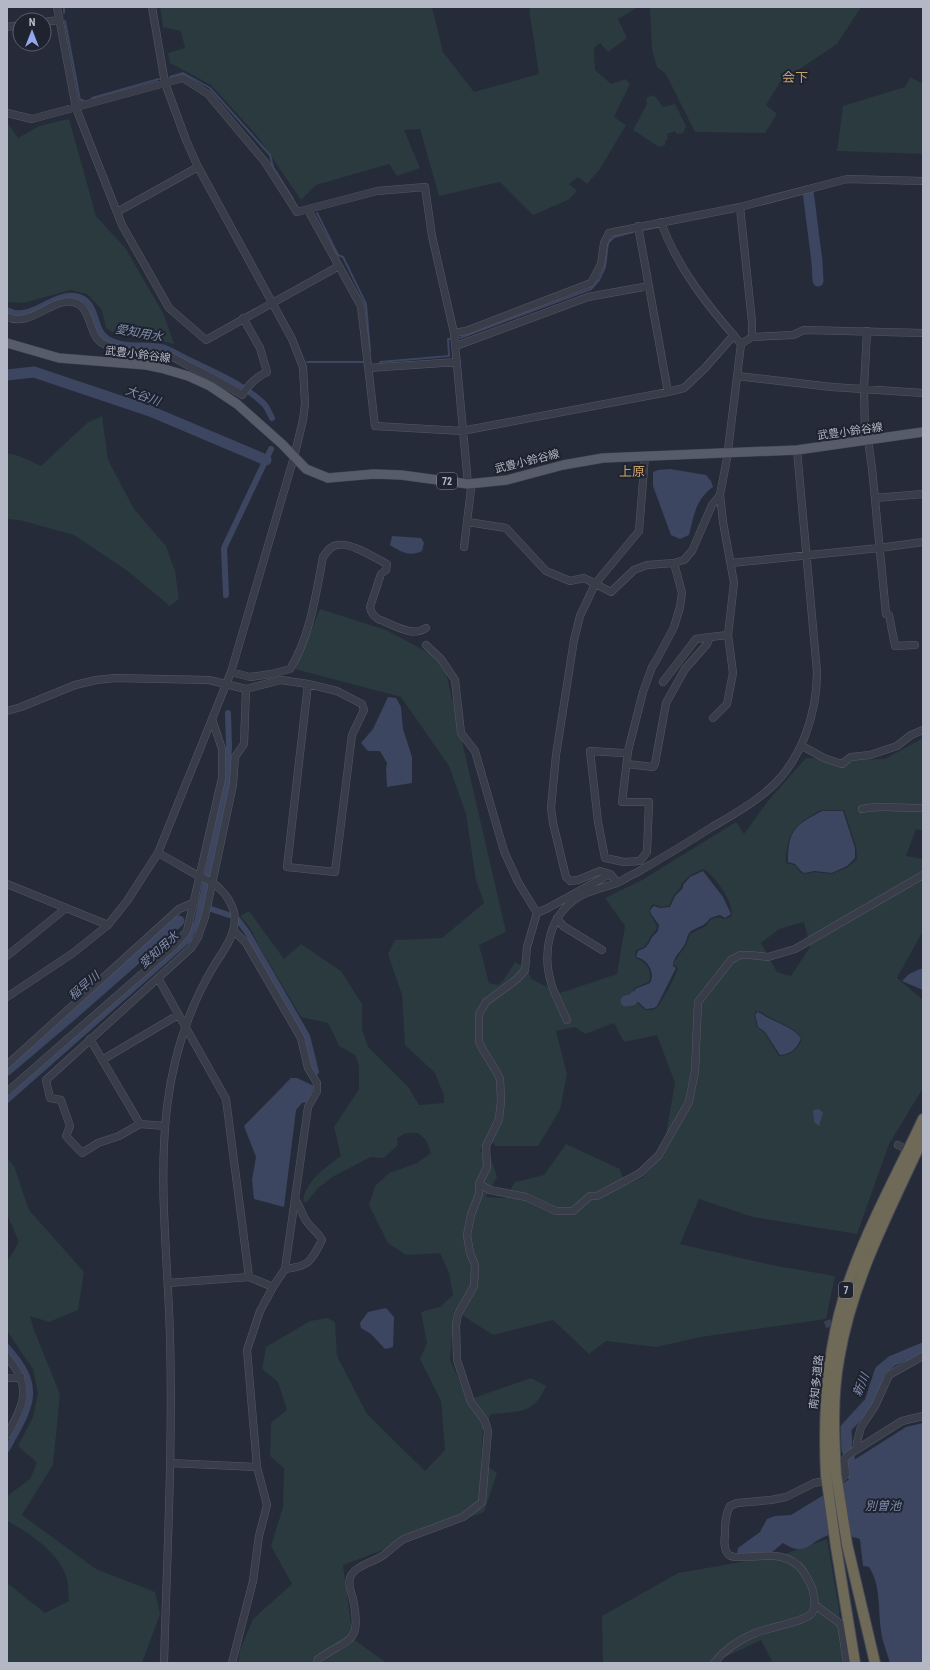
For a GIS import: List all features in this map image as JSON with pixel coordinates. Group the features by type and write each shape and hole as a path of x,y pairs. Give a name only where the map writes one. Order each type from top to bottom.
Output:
{"highway":[{"name":"南知多道路","path":"855,1663 836,1546 831,1475 824,1415 826,1388 830,1358 843,1301 851,1276 923,1119"},
{"name":"南知多道路","path":"875,1663 831,1475 834,1446 836,1388 839,1359 846,1325 862,1271 923,1138"}],"main road":[{"name":"武豊小鈴谷線","path":"7,343 59,358 146,365 173,370 188,376 210,386 237,404 306,469 328,478 374,474 401,475 468,484 507,480 563,465 603,458 797,450 923,432"}],"street":[{"path":"57,7 76,108 122,225 169,308 206,340 243,318 339,266"},
{"path":"7,998 73,953 108,925 127,901 158,853 231,672 294,457 303,420 305,404 302,367 292,339 198,167 186,140 165,83 152,7"},
{"path":"52,21 59,20"},
{"path":"7,113 32,119 183,78 208,94 265,162 297,212 376,191 426,187 432,236 456,346 462,431 468,484 471,489 464,547"},
{"path":"117,212 198,167"},
{"path":"454,333 466,331 591,283 601,264 604,243 609,233 638,226 740,207 847,179 923,181"},
{"path":"740,207 752,322 752,337"},
{"path":"308,210 361,306 375,426 462,431 684,388 705,368 734,335"},
{"path":"661,222 666,237 694,286 741,344 727,454 728,458 720,495 723,522 734,582 728,635 733,668 727,704 713,718"},
{"path":"638,226 668,392"},
{"path":"456,346 588,297 649,286"},
{"path":"7,317 21,320 65,302 74,302 87,312 95,335 103,344 115,348 167,355 221,382 242,395 258,375 267,372 260,348 243,318"},
{"path":"741,344 752,337 794,335 804,330 923,333"},
{"path":"867,331 864,388 865,434 868,440 875,498 886,614 889,615 895,646 915,645"},
{"path":"368,368 457,362"},
{"path":"736,376 832,387 923,393"},
{"path":"567,1020 552,986 547,956 548,942 557,918 572,902 583,895 618,882 663,858 745,807 769,789 785,771 802,746 813,708 816,688 816,672 797,450"},
{"path":"618,882 610,874 600,871 578,880 570,881 566,877 553,823 551,808 556,755 574,640 580,616 595,584 639,531 645,456"},
{"path":"875,498 923,494"},
{"path":"468,522 506,528 546,571 570,581 584,578 611,592 634,570 647,565 674,564 684,560 692,551 712,505 720,495"},
{"path":"731,563 923,542"},
{"path":"231,672 250,677 290,669 295,660 312,613 323,557 328,550 337,545 358,549 387,564 386,570 381,574 370,607 374,616 414,633 422,631 426,628"},
{"path":"628,751 623,753 590,751 598,822 605,858 624,862 640,861 647,852 649,802 622,802 628,751 652,667 674,627 680,607 682,593 674,564"},
{"path":"663,682 696,639 728,635"},
{"path":"627,764 653,767 655,764 666,703 685,669 707,644 710,637"},
{"path":"317,1663 318,1659 343,1644 354,1635 356,1626 350,1578 355,1571 385,1554 404,1539 463,1517 482,1502 488,1431 485,1421 471,1402 457,1360 456,1325 458,1314 474,1286 475,1265 470,1253 467,1235 471,1215 479,1194 480,1184 487,1167 486,1146 499,1119 501,1101 500,1079 480,1042 480,1014 486,1002 517,979 525,970 527,947 537,913 518,882 504,851 476,751 461,733 455,680 441,659 426,645"},
{"path":"7,710 21,707 75,685 115,678 209,680 226,683 246,690 281,680 308,684 337,691 362,704 364,710 352,735 335,872 288,867 308,684"},
{"path":"165,1126 140,1124 120,1136 98,1143 82,1153 68,1138 66,1133 70,1126 61,1100 50,1098 46,1080 191,948 198,937 205,917 210,881 233,786 235,757 244,744 246,690"},
{"path":"7,1092 187,932 222,778 222,749 212,719"},
{"path":"802,746 824,758 842,764 852,757 870,755 897,746 911,735 923,730"},
{"path":"862,809 876,805 908,809 923,808"},
{"path":"158,853 210,881 222,890 228,898 234,912 234,930 226,947 198,994 185,1027 169,1096 165,1126 163,1165 170,1361 170,1463 164,1663"},
{"path":"537,913 610,874"},
{"path":"480,1184 490,1190 526,1197 556,1211 573,1210 590,1196 597,1196 640,1173 659,1154 689,1102 695,1071 698,1002 730,960 740,955 750,954 768,957 795,949 923,875"},
{"path":"7,884 108,925"},
{"path":"7,1065 179,909 195,902"},
{"path":"7,956 66,908"},
{"path":"557,918 563,926 602,950"},
{"path":"232,1663 253,1581 259,1536 267,1505 257,1467 247,1350 260,1311 285,1269 308,1107 317,1091 317,1083 308,1068 301,1038 246,943 234,930"},
{"path":"158,978 226,1100 249,1277"},
{"path":"102,1060 178,1015"},
{"path":"90,1039 140,1124"},
{"path":"285,1269 300,1268 312,1260 322,1240 319,1234 306,1222 295,1199"},
{"path":"168,1283 249,1277 273,1287"},
{"path":"858,1448 857,1442 861,1427 875,1406 889,1375 923,1356"},
{"path":"7,1357 21,1377 24,1397 19,1412 7,1435"},
{"path":"7,1378 21,1377"},
{"path":"714,1663 727,1648 734,1643 755,1633 804,1619 813,1612 815,1605 813,1588 808,1578 801,1568 788,1558 779,1556 736,1558 728,1555 724,1541 727,1512 730,1506 737,1503 786,1497 814,1483 842,1478 846,1474 844,1460 848,1455 902,1421 923,1416"},
{"path":"170,1463 257,1467"},
{"path":"815,1605 841,1624 847,1663"}],"shaded area":[{"path":"160,7 432,7 443,52 474,92 539,74 529,9 533,7 638,7 618,19 627,38 608,52 600,43 594,48 595,70 611,84 625,79 630,84 614,117 626,125 600,169 587,184 578,177 569,184 577,191 568,200 533,215 500,182 439,196 420,129 404,130 420,168 397,176 389,164 316,185 301,200 258,137 211,85 170,63 168,53 185,48 181,31 163,27"},
{"path":"650,7 861,7 837,44 780,82 766,105 777,114 765,133 695,132 666,74 657,67 652,49"},
{"path":"910,77 923,84 923,154 837,151 843,106 905,87"},
{"path":"654,95 663,107 675,104 686,126 683,133 677,134 675,131 667,134 668,139 665,141 665,145 659,147 633,130 647,104 646,98"},
{"path":"69,119 96,216 126,249 163,313 174,344 139,336 115,334 106,328 102,310 87,294 71,290 23,303 7,301 7,122 18,138 39,126"},
{"path":"102,416 108,460 134,509 166,546 175,571 179,599 170,606 129,572 74,535 19,520 7,519 7,453 19,456 41,466 87,423"},
{"path":"320,609 386,630 429,653 445,668 506,932 479,945 489,983 498,985 503,981 515,962 528,969 531,979 560,993 617,974 625,926 605,898 642,880 736,822 744,834 768,801 806,758 853,760 885,759 923,738 923,831 916,829 906,856 923,859 923,931 897,978 923,1000 923,1088 889,1144 857,1234 753,1217 699,1199 680,1244 772,1265 835,1276 826,1319 701,1337 656,1347 606,1341 589,1354 553,1320 493,1335 454,1310 450,1360 468,1400 531,1378 546,1386 531,1407 524,1410 491,1414 483,1428 481,1462 497,1473 484,1512 343,1565 353,1639 387,1663 238,1663 240,1650 253,1619 292,1584 271,1546 283,1507 284,1468 270,1456 271,1423 287,1410 278,1382 262,1369 266,1347 310,1321 327,1318 335,1322 337,1356 367,1414 425,1471 445,1450 441,1401 420,1359 427,1343 421,1312 440,1307 453,1295 449,1273 440,1253 406,1255 388,1243 369,1205 375,1186 389,1173 417,1163 431,1153 426,1140 418,1133 406,1133 397,1138 398,1145 384,1158 371,1157 334,1176 318,1188 306,1203 303,1201 308,1187 317,1175 341,1156 334,1127 359,1089 359,1066 355,1055 339,1046 328,1023 301,1017 260,948 250,928 240,916 249,911 284,959 301,944 341,971 362,1004 362,1029 368,1047 409,1088 419,1105 444,1103 444,1096 435,1073 405,1045 402,995 388,954 395,940 442,938 484,903 476,880 466,814 449,766 401,697 295,669","holes":["821,810 844,810 856,847 857,859 848,867 832,874 815,872 804,874 800,872 795,865 786,863 790,836 798,825","703,869 708,872 718,883 730,903 732,915 726,919 719,917 711,919 706,926 690,934 686,945 674,962 674,965 678,968 672,983 657,1007 652,1010 646,1010 635,1001 634,988 649,982 650,978 650,973 645,963 635,958 636,950 644,947 656,930 657,926 650,914 649,909 653,904 661,907 669,906 674,895 681,887 681,884 689,876","804,922 810,947 791,976 777,972 761,943 779,929","756,1011 761,1012 788,1026 802,1038 799,1045 791,1053 779,1056 764,1032 757,1027 755,1018","614,1023 624,1042 657,1035 675,1083 666,1134 665,1154 642,1178 625,1185 620,1169 566,1144 544,1175 515,1182 505,1198 486,1197 497,1177 490,1156 480,1151 488,1136 495,1146 538,1146 560,1110 567,1074 556,1031 575,1027 585,1034"]},
{"path":"7,1158 14,1166 29,1210 84,1272 78,1310 49,1322 30,1316 34,1330 60,1394 53,1465 22,1515 96,1569 155,1592 160,1614 142,1663 7,1663 7,1583 45,1613 69,1601 67,1579 62,1567 56,1559 33,1537 7,1521 7,1496 30,1479 37,1463 18,1446 33,1417 38,1393 33,1369 7,1331 7,1262 19,1242 7,1214"},
{"path":"827,1539 839,1609 843,1663 773,1663 761,1640 721,1659 716,1663 603,1663 602,1616 678,1573 782,1555"}],"water":[{"path":"670,469 706,475 711,481 713,487 702,497 696,509 689,535 680,539 671,535 653,486 653,472"},
{"path":"392,536 421,538 424,543 422,551 410,554 398,550 390,545"},
{"path":"388,697 396,698 401,707 403,729 412,757 412,783 387,787 387,763 380,751 368,751 361,743 373,729"},
{"path":"822,811 843,811 855,848 855,858 847,866 832,873 815,871 804,873 795,864 788,862 788,851 792,835 799,825 805,820"},
{"path":"703,871 723,897 731,914 725,918 720,915 710,918 705,924 690,932 685,944 674,960 673,966 676,968 657,1006 646,1009 636,1000 635,989 650,983 652,975 647,963 636,957 638,951 645,948 658,931 659,925 651,914 650,910 654,906 660,908 670,907 675,896 683,888 683,885 690,877"},
{"path":"923,969 923,990 902,981 909,974"},
{"path":"757,1012 788,1027 801,1038 794,1050 780,1055 765,1032 758,1027 755,1016"},
{"path":"291,1078 297,1078 314,1086 308,1102 302,1103 296,1110 284,1207 254,1199 252,1180 256,1157 244,1126"},
{"path":"819,1109 823,1113 819,1126 814,1122 813,1110"},
{"path":"386,1308 394,1317 393,1347 385,1349 371,1334 361,1328 360,1323 368,1312"},
{"name":"別曽池","path":"923,1423 923,1663 890,1663 883,1642 876,1581 869,1567 863,1566 860,1539 843,1535 829,1535 806,1548 796,1549 783,1543 772,1552 737,1554 738,1548 760,1532 767,1519 775,1516 791,1515 855,1476 854,1460 906,1427"}],"waterway":[{"path":"64,7 64,13"},
{"path":"65,21 80,100 83,100"},
{"path":"170,77 183,73 210,88 270,155 273,167 293,199"},
{"path":"92,98 159,79"},
{"path":"808,191 818,281"},
{"path":"317,213 338,255 343,257 366,304 370,351"},
{"path":"643,230 658,227"},
{"path":"460,338 591,289 599,280 605,267 608,243 614,237 633,232"},
{"name":"愛知用水","path":"7,310 16,313 24,313 66,296 75,296 83,299 92,309 99,329 108,339 122,344 165,348 247,390 264,404 272,418"},
{"path":"380,362 449,356 448,339 450,339"},
{"path":"307,362 363,362"},
{"name":"大谷川","path":"7,375 34,372 150,411 266,460"},
{"name":"愛知用水","path":"226,595 224,548 271,449"},
{"name":"愛知用水","path":"7,1100 188,940 197,922 227,784 229,746 228,713"},
{"path":"211,909 229,915"},
{"path":"238,920 247,932 307,1036 316,1072"},
{"name":"稲早川","path":"7,1070 179,921"},
{"path":"626,1001 632,1000 636,996"},
{"name":"愛知用水","path":"7,1347 19,1361 30,1386 30,1397 27,1409 7,1449"},
{"name":"新川","path":"847,1450 846,1428 870,1402 880,1371 892,1361 923,1348"},
{"name":"新川","path":"849,1457 853,1476"}],"tunnel":[{"path":"825,1325 841,1318"}],"district":[{"name":"会下","path":"795,77"},
{"name":"上原","path":"632,471"}]}
